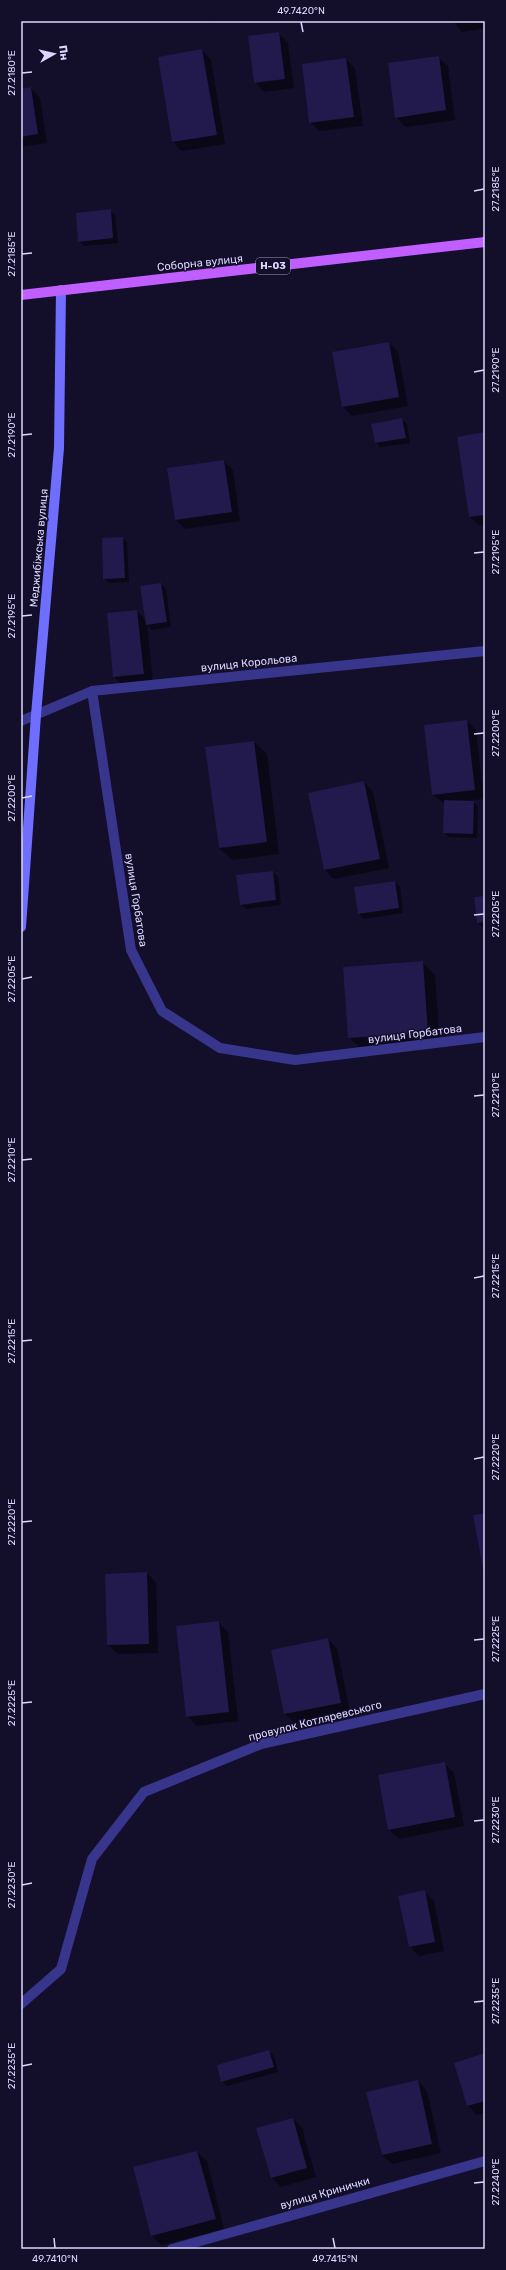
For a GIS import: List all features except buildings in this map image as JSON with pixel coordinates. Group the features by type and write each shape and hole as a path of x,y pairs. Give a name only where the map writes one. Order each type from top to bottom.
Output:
{"main road":[{"name":"Соборна вулиця","path":"61,290 485,242"},
{"name":"Н-03","path":"21,295 61,290"},
{"name":"Меджибіжська вулиця","path":"21,927 36,714 59,448 61,290"}],"street":[{"name":"вулиця Корольова","path":"21,721 92,691 485,652"},
{"name":"вулиця Горбатова","path":"92,691 131,950 162,1011 220,1048 295,1060 485,1037"},
{"name":"провулок Котляревського","path":"21,2004 61,1969 92,1859 144,1792 261,1744 485,1694"},
{"name":"вулиця Кринички","path":"172,2249 485,2161"}]}
